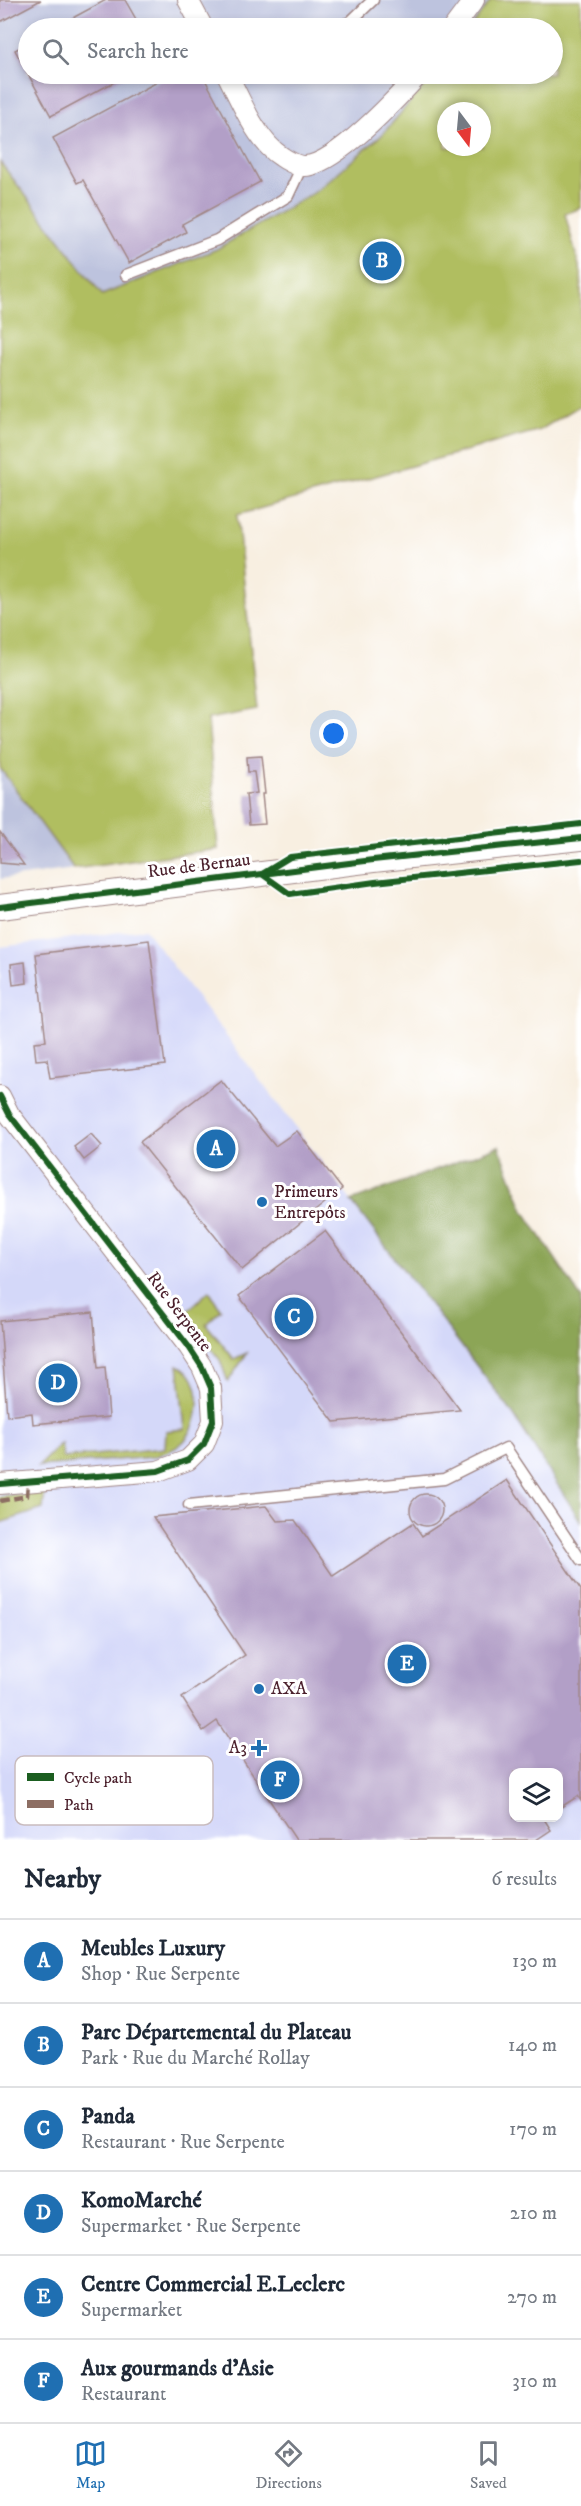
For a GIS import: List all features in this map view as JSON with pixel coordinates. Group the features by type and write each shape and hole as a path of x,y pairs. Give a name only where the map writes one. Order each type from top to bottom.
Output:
{"street":[{"path":"188,0 198,18"},
{"path":"460,18 474,0"},
{"path":"232,84 257,132 280,156 302,166 327,159 353,140 409,84"},
{"name":"Rue de Bernau","path":"0,907 373,860 581,838"},
{"name":"Rue Serpente","path":"0,1096 9,1114 196,1357 211,1388 213,1421 204,1444 188,1460 158,1471 0,1484"}],"lane":[{"path":"354,18 373,0"},
{"path":"126,275 217,240 288,196 302,166"},
{"path":"189,1505 444,1479 506,1448 581,1560"}],"shaded area":[{"path":"0,0 491,0 478,18 18,18 18,84 425,84 382,135 315,192 217,249 102,295 0,162"},
{"path":"0,768 74,869 0,879"},
{"path":"145,929 511,1411 581,1522 581,1840 0,1840 0,947"}],"green space":[{"path":"491,0 581,0 581,208 565,214 581,273 581,405 540,430 237,515 257,710 208,719 218,849 74,869 0,768 0,162 102,295 217,249 315,192 382,135 425,84 563,84 563,18 478,18"},
{"path":"499,1146 524,1211 581,1298 581,1522 511,1411 351,1201"},
{"path":"209,1291 221,1310 206,1324 234,1359 247,1353 228,1382 220,1360 184,1314"},
{"path":"178,1365 187,1371 193,1380 198,1402 194,1425 179,1446 153,1457 38,1466 61,1443 63,1458 165,1448 166,1431 185,1429"},
{"path":"45,1491 43,1509 0,1523 0,1496"}],"building":[{"path":"0,0 41,0 0,22"},
{"path":"106,0 125,0 135,18 73,18"},
{"path":"33,84 110,84 51,116"},
{"path":"153,84 207,84 260,182 182,224 186,232 129,263 83,180 77,183 53,138"},
{"path":"261,756 265,824 249,825 246,794 257,793 254,772 248,772 247,757"},
{"path":"0,832 24,865 0,863"},
{"path":"149,940 165,1065 50,1078 47,1059 36,1060 34,1042 46,1041 36,954"},
{"path":"25,962 27,983 13,985 11,964"},
{"path":"221,1080 275,1146 297,1131 342,1189 242,1270 140,1142"},
{"path":"91,1134 102,1146 84,1160 74,1147"},
{"path":"325,1231 460,1410 334,1422 239,1296"},
{"path":"93,1312 98,1368 105,1367 109,1417 33,1424 32,1413 7,1416 0,1321"},
{"path":"507,1480 581,1590 581,1801 578,1796 563,1806 563,1768 509,1768 509,1822 546,1822 551,1830 536,1840 296,1840 217,1721 203,1731 182,1698 245,1655 153,1517 266,1506 277,1521 295,1520 333,1576 413,1523 422,1536"},
{"path":"426,1494 437,1499 442,1510 437,1521 426,1526 415,1521 410,1510 415,1499"}],"marked path":[{"path":"0,1501 27,1496 28,1482"}],"cycle path":[{"path":"581,824 290,857 262,874 290,894 375,882 581,860"},
{"path":"0,907 373,860 581,838"},
{"path":"0,1096 9,1114 189,1347 202,1367 211,1388 213,1421 204,1444 188,1460 158,1471 0,1484"}],"place":[{"name":"Parc Départemental du Plateau","path":"382,261"},
{"name":"Meubles Luxury","path":"216,1149"},
{"name":"Primeurs Entrepôts","path":"262,1202"},
{"name":"Panda","path":"294,1317"},
{"name":"KomoMarché","path":"58,1383"},
{"name":"Centre Commercial E.Leclerc","path":"407,1664"},
{"name":"AXA","path":"259,1689"},
{"name":"A3","path":"259,1748"},
{"name":"Aux gourmands d'Asie","path":"280,1780"}]}
